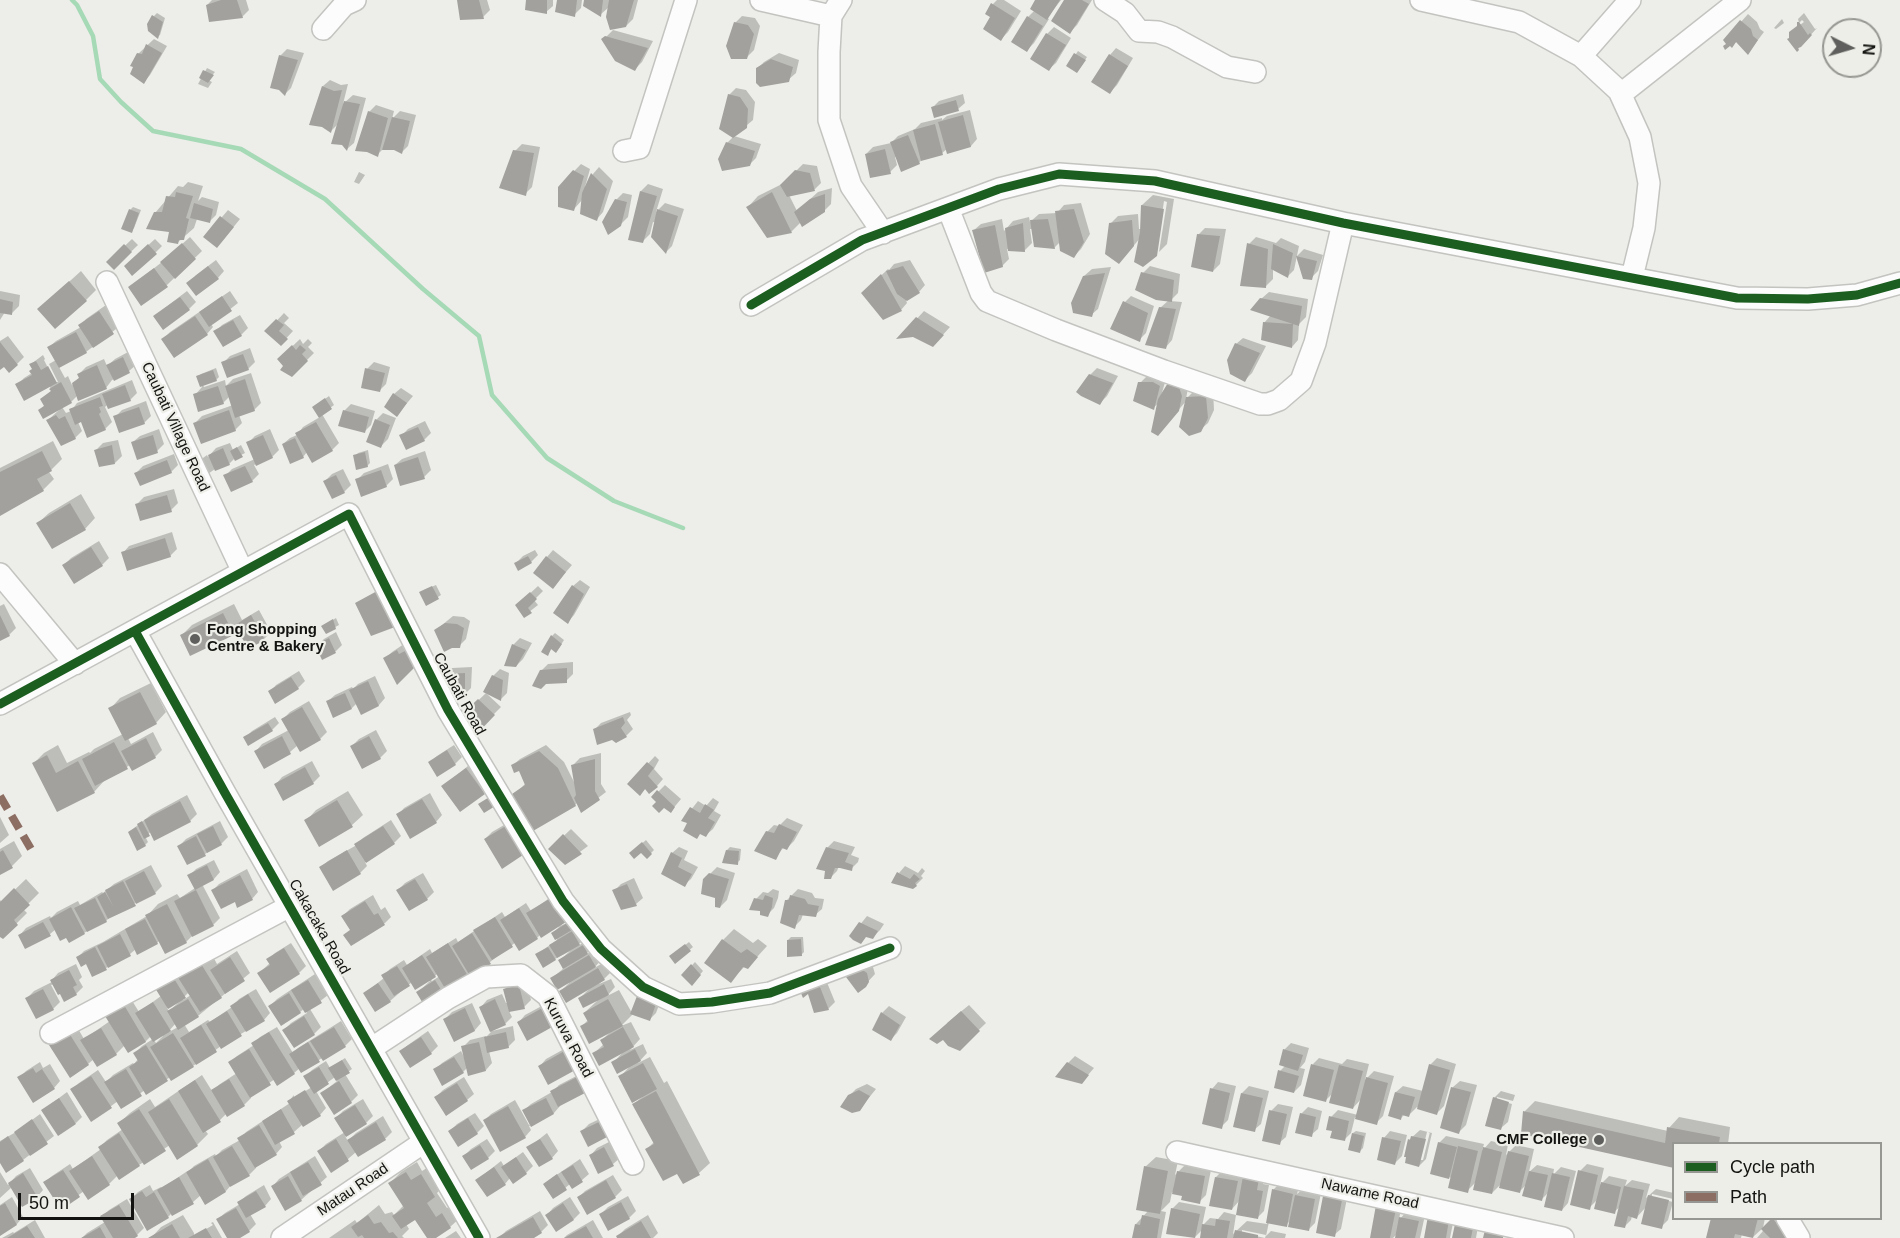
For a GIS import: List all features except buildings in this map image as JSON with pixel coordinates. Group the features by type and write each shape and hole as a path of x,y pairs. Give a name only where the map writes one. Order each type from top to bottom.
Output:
{"street":[{"path":"323,29 344,5 355,0"},
{"path":"624,151 639,148 686,0"},
{"path":"761,0 836,8 829,52 829,120 851,186 883,233"},
{"path":"1105,0 1125,13 1139,31 1158,32 1172,37 1227,67 1255,72"},
{"path":"1421,0 1519,22 1581,56 1619,91 1640,137 1649,183 1644,228 1632,277"},
{"path":"1581,56 1630,0"},
{"path":"1621,94 1740,0"},
{"path":"751,304 862,240 999,189 1059,174 1155,181 1342,223 1737,298 1808,299 1847,296 1900,283"},
{"path":"948,208 981,293 992,303 1164,371 1260,404 1274,403 1287,395 1301,381 1309,364 1342,223"},
{"name":"Caubati Village Road","path":"107,282 243,572"},
{"name":"Caubati Road","path":"0,704 349,514 447,710 563,901 601,949 643,987 679,1004 712,1002 770,993 890,948"},
{"path":"0,574 75,663"},
{"name":"Cakacaka Road","path":"135,631 479,1238"},
{"path":"51,1033 290,906"},
{"name":"Kuruva Road","path":"372,1048 448,998 486,977 521,975 548,996 633,1164"},
{"name":"Matau Road","path":"282,1238 424,1142"},
{"name":"Nawame Road","path":"1177,1152 1563,1238"},
{"path":"1788,1220 1799,1238"}],"waterway":[{"path":"72,0 93,36 100,79 153,131 241,149 325,199 423,289 479,336 492,395 547,458 614,501 683,528"}],"marked path":[{"path":"0,796 31,849"}],"cycle path":[{"path":"751,305 862,240 999,189 1059,174 1155,181 1343,223 1737,298 1808,299 1857,295 1900,283"},
{"path":"0,704 349,514 448,710 563,901 601,949 643,987 679,1004 712,1002 770,993 890,948"},
{"path":"135,631 479,1238"}],"place":[{"name":"Fong Shopping Centre & Bakery","path":"195,639"},
{"name":"CMF College","path":"1599,1140"}]}
